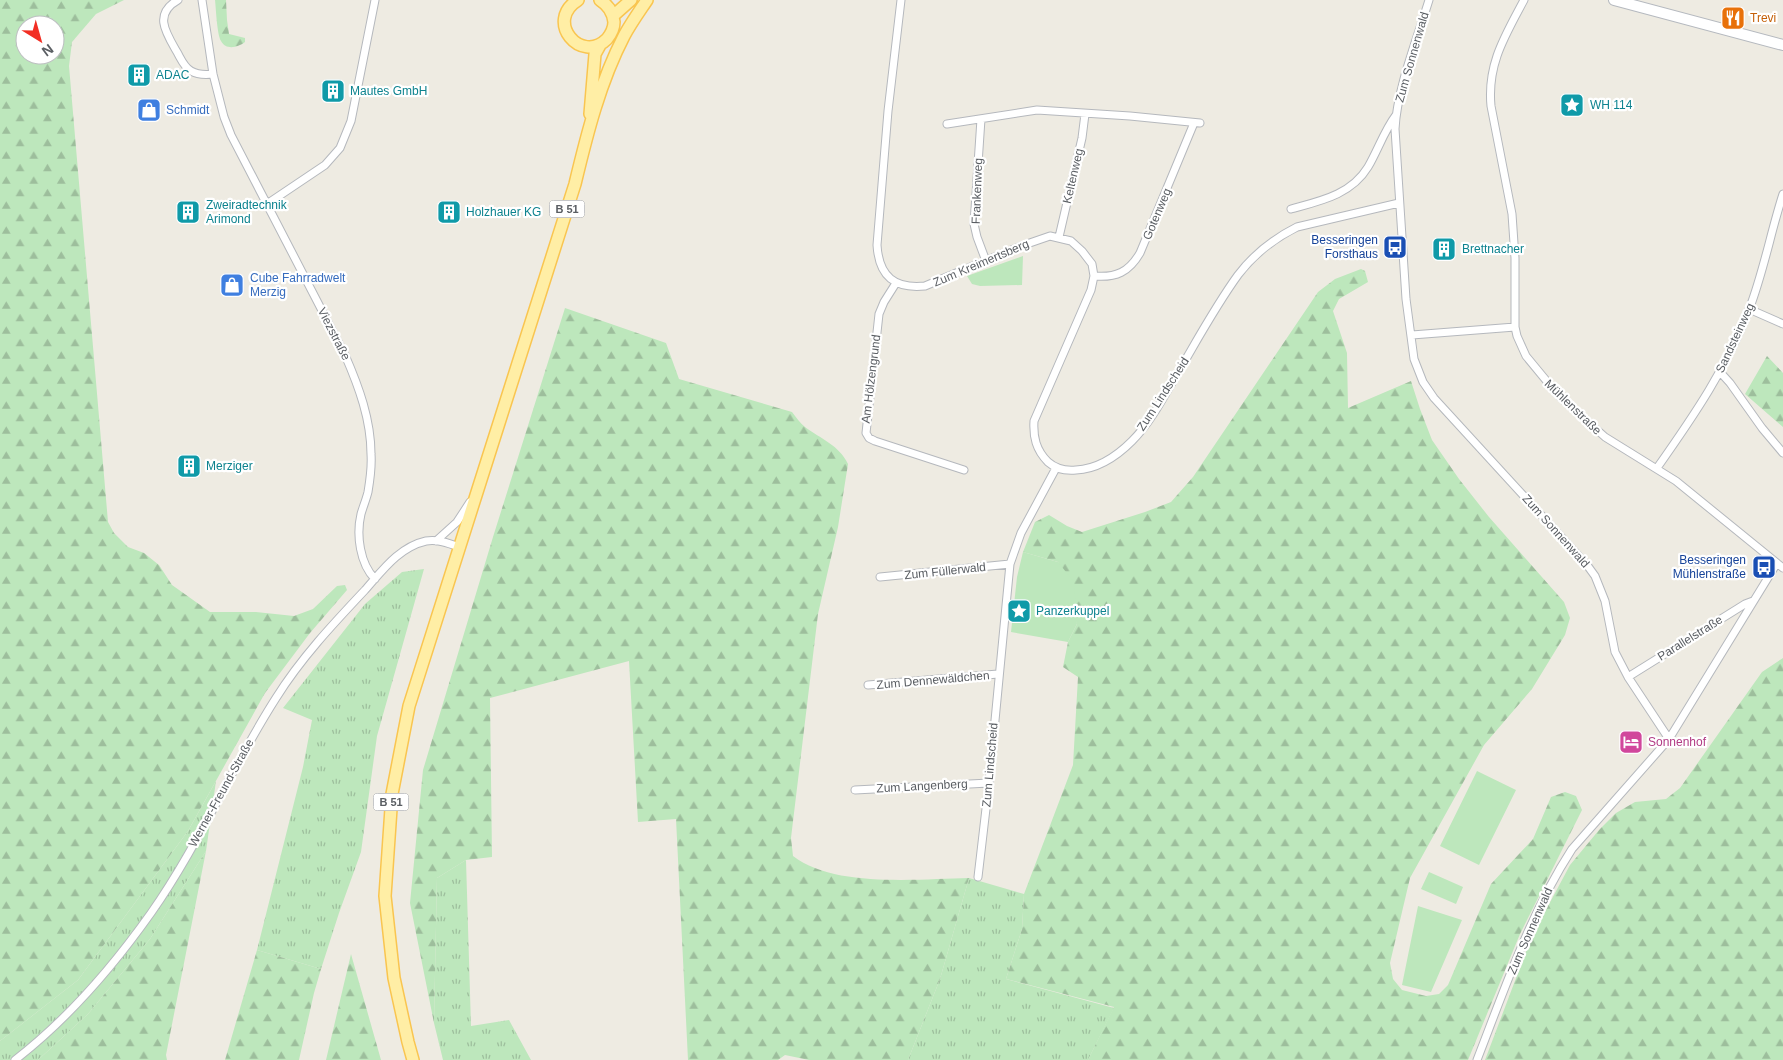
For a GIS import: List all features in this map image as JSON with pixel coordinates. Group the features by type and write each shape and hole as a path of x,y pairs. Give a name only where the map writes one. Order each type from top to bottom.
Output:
{"main road":[{"path":"578,0 569,8 564,23 569,37 582,46 591,47 600,44 612,32 607,8"},
{"path":"607,8 625,0"},
{"path":"607,8 631,0"},
{"name":"B 51","path":"413,1060 394,978 385,896 392,794 409,706 575,184 587,135 614,56 632,22 647,0"},
{"name":"B 51","path":"587,135 595,54 600,44"},
{"name":"B 51","path":"582,46 586,52 592,93"}],"street":[{"path":"178,0 165,10 164,28 186,68 202,75 213,74"},
{"path":"267,204 326,164 340,148 351,121 375,0"},
{"path":"896,283 880,264 877,245 888,111 900,0"},
{"name":"Zum Sonnenwald","path":"1429,0 1396,115 1396,157 1406,299 1416,368 1428,390 1568,542 1595,576 1605,601 1615,652 1628,676 1669,739 1572,850 1561,867 1527,933 1477,1060"},
{"name":"Mühlenstraße","path":"1524,0 1503,39 1492,70 1490,91 1491,106 1512,214 1516,336 1526,356 1559,396 1605,438 1657,468 1695,495 1780,565 1753,601 1669,739"},
{"path":"1614,0 1783,45"},
{"name":"Viezstraße","path":"200,1 213,74 224,117 231,135 345,355 360,392 368,426 371,473 368,492 361,514 359,538 365,563 370,575 375,579"},
{"path":"947,124 1037,110 1085,114"},
{"name":"Gotenweg","path":"1085,114 1130,116 1197,123 1134,264 1125,272 1113,276 1094,276"},
{"name":"Keltenweg","path":"1059,237 1082,138 1085,114"},
{"name":"Zum Sonnenwald","path":"1291,209 1327,199 1345,191 1356,182 1367,169 1387,127 1396,115"},
{"name":"Frankenweg","path":"981,119 974,224 986,261"},
{"name":"Sandsteinweg","path":"1657,468 1696,412 1720,372 1749,309 1783,194"},
{"name":"Zum Lindscheid","path":"978,877 1010,564 1021,533 1056,468 1087,469 1101,464 1132,441 1164,398 1225,293 1246,266 1268,246 1297,227 1399,203"},
{"path":"1775,223 1783,228"},
{"name":"Zum Kreimertsberg","path":"896,283 912,287 925,286 1038,239 1050,236 1059,237"},
{"path":"1056,468 1035,443 1034,421 1084,308 1094,276 1092,264 1082,251 1071,241 1059,237"},
{"name":"Am Hölzengrund","path":"896,283 879,314 865,428 866,433 869,438 875,441 964,470"},
{"path":"1749,309 1783,324"},
{"path":"1412,335 1515,326"},
{"path":"1720,372 1730,382 1762,428 1783,453"},
{"name":"Werner-Freund-Straße","path":"436,541 457,522 479,484"},
{"name":"Werner-Freund-Straße","path":"15,1060 72,1009 107,971 152,912 178,870 276,697 313,648 388,564 407,549 427,541 436,541 459,547"},
{"name":"Zum Füllerwald","path":"880,577 1010,564"},
{"name":"Parallelstraße","path":"1628,676 1745,604 1753,601"},
{"name":"Zum Dennewäldchen","path":"868,685 998,674"},
{"name":"Zum Langenberg","path":"855,790 989,783"}],"green space":[{"path":"0,0 124,0 96,14 72,42 69,66 108,522 114,533 128,547 144,553 159,565 172,585 210,612 256,612 294,616 313,609 337,586 345,585 347,590 310,633 265,693 188,831 78,980 0,1041"},
{"path":"215,0 226,0 229,34 245,38 245,42 242,44 236,47 229,47 221,41"},
{"path":"1023,256 1022,285 980,286 972,284 967,276"},
{"path":"1361,269 1365,271 1368,282 1339,299 1333,311 1347,353 1348,408 1411,381 1432,440 1459,479 1489,517 1564,602 1570,618 1565,635 1532,689 1484,745 1410,878 1390,963 1393,979 1402,990 1426,996 1439,994 1448,985 1491,884 1533,839 1551,797 1565,792 1576,796 1582,810 1520,934 1468,1060 1088,1060 1114,1007 1006,979 1022,929 1024,894 1073,765 1078,677 1063,667 1068,642 1077,624 1058,562 1023,552 1035,522 1049,515 1067,526 1082,532 1171,502 1193,477 1318,292 1335,279"},
{"path":"565,308 666,343 679,379 792,412 805,427 835,447 848,464 838,527 818,614 791,838 793,856 810,866 831,873 853,877 902,880 969,878 940,979 908,1060 809,1060 785,1055 778,1060 688,1060 676,819 638,822 629,661 490,698 492,857 466,860 437,878 434,1023 410,903 423,770 493,537"},
{"path":"1767,356 1783,373 1783,427 1745,394"},
{"path":"1023,552 1058,562 1074,582 1077,624 1068,642 1011,632 1017,577"},
{"path":"424,569 377,736 361,852 321,969 257,950 303,767 312,720 283,708 365,604 402,572"},
{"path":"1783,658 1783,1060 1485,1060 1532,936 1570,865 1616,813 1635,802 1666,799 1680,788 1762,672"},
{"path":"1477,771 1516,790 1479,865 1440,846"},
{"path":"216,781 206,851 150,939 88,1014 38,1060 0,1060 0,1041 78,980 188,831"},
{"path":"206,851 166,1055 167,1060 38,1060 88,1014 150,939"},
{"path":"466,860 471,1026 509,1020 531,1060 443,1060 434,1023 437,878"},
{"path":"1429,872 1463,887 1456,904 1421,889"},
{"path":"969,878 1024,894 1022,929 1006,979 1114,1008 1088,1060 908,1060 940,979"},
{"path":"1418,906 1462,920 1431,992 1402,985"},
{"path":"257,950 321,969 299,1060 225,1060"},
{"path":"351,954 381,1060 326,1060"}],"place":[{"name":"Trevi","path":"1733,18"},
{"name":"ADAC","path":"139,75"},
{"name":"Mautes GmbH","path":"333,91"},
{"name":"WH 114","path":"1572,105"},
{"name":"Schmidt","path":"149,110"},
{"name":"Zweiradtechnik Arimond","path":"188,212"},
{"name":"Holzhauer KG","path":"449,212"},
{"name":"Besseringen Forsthaus","path":"1395,247"},
{"name":"Brettnacher","path":"1444,249"},
{"name":"Cube Fahrradwelt Merzig","path":"232,285"},
{"name":"Merziger","path":"189,466"},
{"name":"Besseringen Mühlenstraße","path":"1764,567"},
{"name":"Panzerkuppel","path":"1019,611"},
{"name":"Sonnenhof","path":"1631,742"}]}
